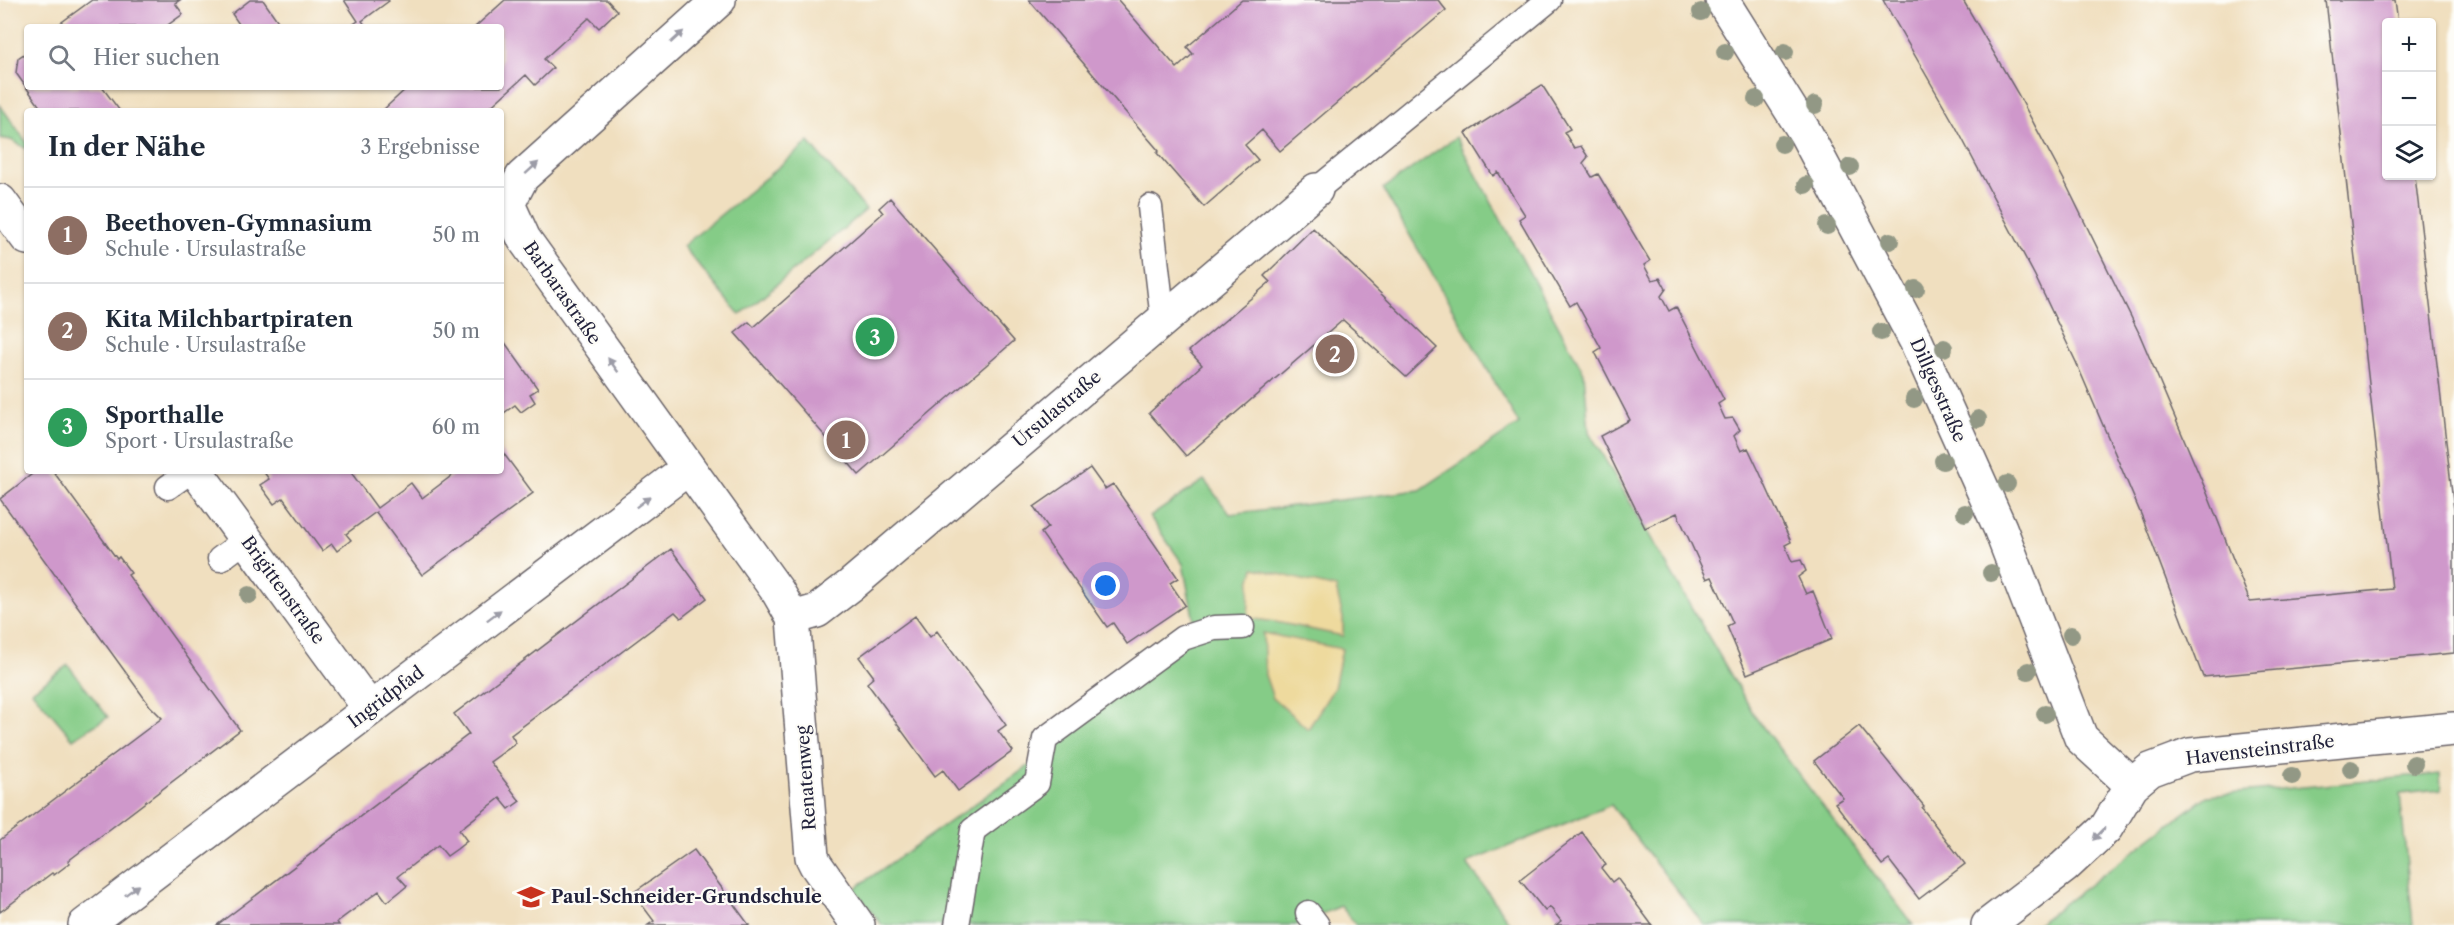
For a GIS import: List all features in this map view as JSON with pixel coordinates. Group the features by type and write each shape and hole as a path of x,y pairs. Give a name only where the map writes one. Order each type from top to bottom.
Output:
{"street":[{"name":"Barbarastraße","path":"718,0 522,177 508,204 524,239 777,592 793,618"},
{"name":"Dillgesstraße","path":"1722,0 1806,134 1916,341 2000,528 2082,738 2132,785"},
{"name":"Ursulastraße","path":"793,618 817,611 851,585 1316,190"},
{"path":"0,201 24,234"},
{"name":"Ingridpfad","path":"85,925 687,469"},
{"name":"Brigittenstraße","path":"198,474 370,709"},
{"name":"Renatenweg","path":"793,618 812,857 858,925"},
{"name":"Havensteinstraße","path":"1988,925 2064,867 2106,828 2132,785 2150,770 2190,755 2454,729"}],"lane":[{"path":"1316,190 1549,0"},
{"path":"1150,207 1162,320"},
{"path":"168,487 187,474"},
{"path":"220,559 247,539"},
{"path":"957,925 973,830 1037,783 1045,739 1183,638 1214,628 1242,627"}],"green space":[{"path":"0,105 24,139 24,147 11,140 0,138"},
{"path":"1456,137 1584,373 1589,432 1756,718 1913,925 1704,925 1611,805 1467,863 1511,925 1356,925 1341,906 1295,925 882,925 854,889 1034,762 1035,738 1194,621 1183,564 1150,517 1204,480 1230,514 1420,490 1519,424 1383,189"},
{"path":"809,142 866,210 740,315 683,246"},
{"path":"68,665 108,717 73,739 32,691"},
{"path":"2440,774 2441,790 2400,794 2413,925 2036,925 2207,796"}],"sand":[{"path":"1254,568 1336,588 1343,618 1343,636 1248,618 1250,583"},
{"path":"1263,633 1342,649 1334,688 1308,729 1273,698 1265,675"}],"building":[{"path":"92,0 180,0 175,3 183,14 169,24 59,24"},
{"path":"250,0 263,0 280,24 239,24 232,14"},
{"path":"344,0 389,1 362,21 364,24 354,24 358,21"},
{"path":"505,0 607,0 617,11 599,28 589,18 544,59 553,68 535,85 526,75 489,108 385,108 405,90 504,90 504,24 478,24"},
{"path":"1029,0 1118,0 1177,68 1193,54 1187,47 1242,0 1438,0 1446,10 1280,151 1262,130 1245,145 1258,160 1204,207"},
{"path":"1883,0 1963,0 2018,94 2064,180 2139,333 2207,493 2250,602 2392,589 2326,0 2395,0 2397,18 2382,18 2382,180 2415,180 2454,510 2454,653 2203,677 2143,519 2076,362 2035,276 1956,127"},
{"path":"24,54 24,84 16,73 18,58"},
{"path":"1542,85 1570,129 1564,132 1574,148 1581,146 1588,157 1583,163 1592,177 1598,174 1650,261 1644,265 1652,280 1660,278 1666,289 1661,296 1669,311 1676,307 1724,400 1718,404 1725,419 1733,418 1740,430 1734,436 1741,451 1748,448 1791,542 1785,545 1792,562 1801,560 1806,571 1798,577 1806,594 1813,591 1832,639 1747,674 1727,626 1733,623 1712,577 1707,579 1677,513 1645,528 1600,436 1630,420 1595,352 1601,348 1576,302 1570,306 1519,219 1525,215 1498,172 1493,176 1466,133"},
{"path":"28,90 104,90 118,108 41,108"},
{"path":"890,198 1014,341 859,475 735,333 749,322 754,327 883,213 879,208"},
{"path":"1313,228 1437,348 1406,377 1343,320 1186,456 1149,413 1202,365 1189,351 1270,282 1264,276"},
{"path":"504,341 538,389 530,394 535,402 521,412 515,405 504,413"},
{"path":"504,454 533,493 422,575 376,512 346,534 351,540 337,551 332,544 322,551 283,498 274,504 260,485 269,479 265,474 352,474 377,508 411,483 422,498 454,474 504,474"},
{"path":"1090,468 1105,489 1113,484 1178,578 1170,583 1185,605 1127,644 1113,623 1107,627 1041,533 1048,527 1034,507"},
{"path":"32,474 55,474 117,559 119,557 131,573 128,575 240,730 68,861 70,863 54,875 52,873 0,912 0,840 162,718 150,706 0,499"},
{"path":"671,549 707,598 681,618 675,612 511,735 516,743 490,762 520,801 509,809 500,798 459,830 467,841 457,849 447,856 438,845 398,876 407,886 387,902 379,891 337,922 339,925 217,925 469,734 454,714"},
{"path":"915,616 930,637 937,631 1006,725 998,731 1013,751 958,791 943,770 935,776 867,683 874,677 859,657"},
{"path":"1859,726 1924,806 1922,808 1965,864 1919,899 1889,860 1882,865 1835,803 1843,798 1814,761"},
{"path":"1582,832 1606,865 1601,868 1612,882 1617,878 1652,925 1556,925 1561,921 1550,907 1545,911 1520,880"},
{"path":"694,850 749,925 648,925 654,921 633,893"}],"place":[{"name":"Sporthalle","path":"875,337"},
{"name":"Kita Milchbartpiraten","path":"1335,354"},
{"name":"Beethoven-Gymnasium","path":"846,440"},
{"name":"Paul-Schneider-Grundschule","path":"531,897"}]}
